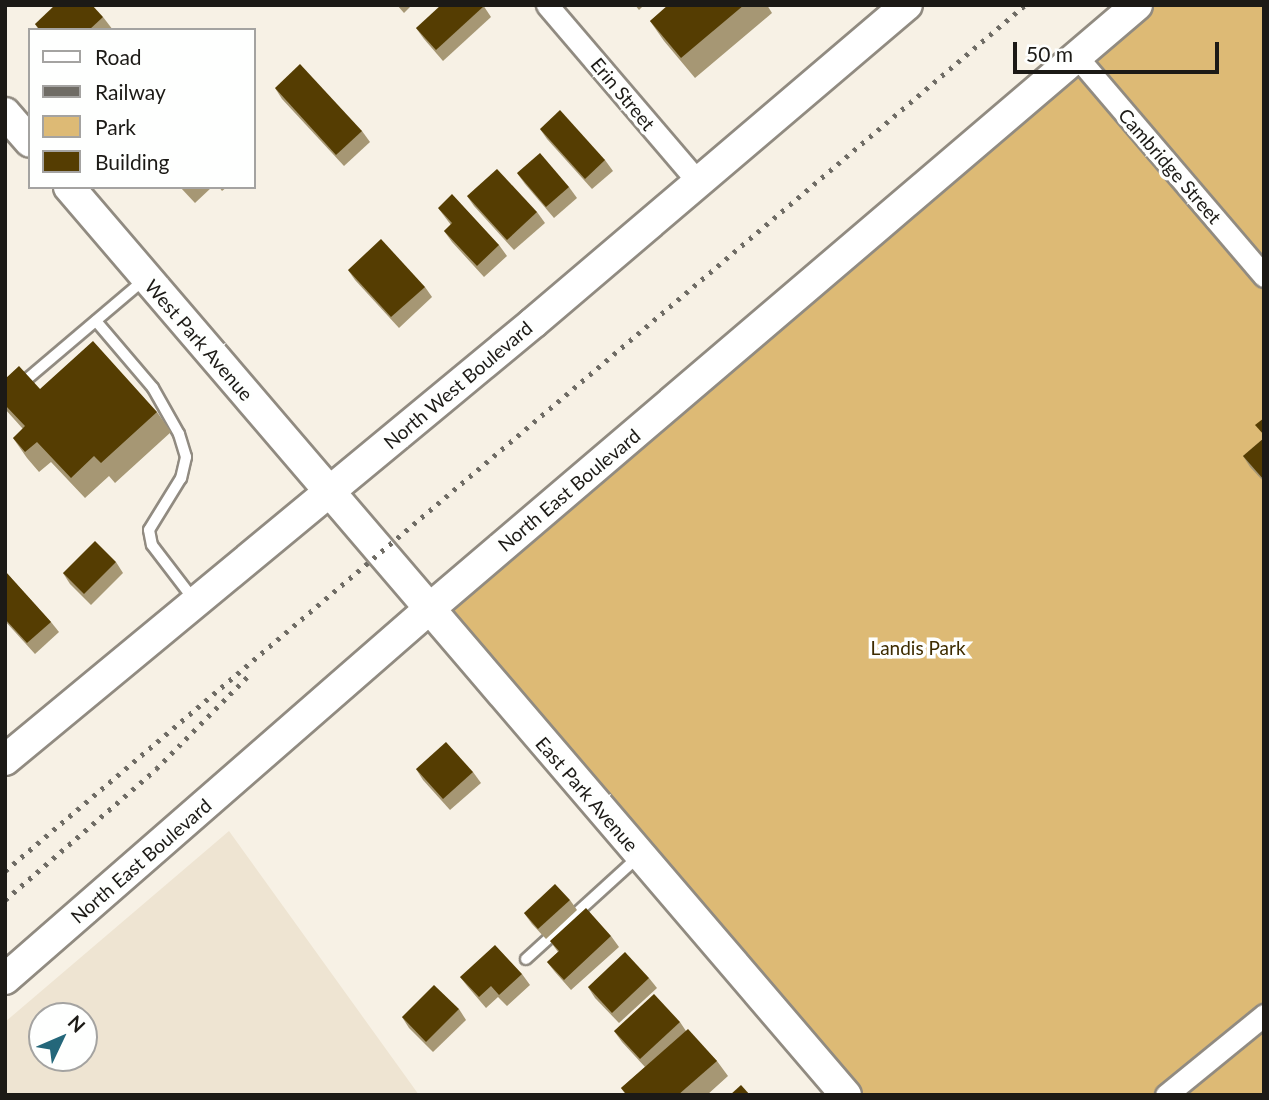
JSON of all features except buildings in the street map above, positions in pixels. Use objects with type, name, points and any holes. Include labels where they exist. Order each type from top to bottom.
[{"type":"main road","name":"North West Boulevard","points":[[5,760],[329,492],[907,5]]},
{"type":"main road","name":"North East Boulevard","points":[[5,979],[428,610],[1138,5]]},
{"type":"main road","points":[[5,113],[28,140]]},
{"type":"main road","name":"West Park Avenue","points":[[71,189],[329,492]]},
{"type":"main road","name":"East Park Avenue","points":[[329,492],[846,1095]]},
{"type":"street","name":"Erin Street","points":[[547,5],[698,182]]},
{"type":"street","name":"Cambridge Street","points":[[1077,57],[1264,276]]},
{"type":"street","points":[[1166,1095],[1264,1016]]},
{"type":"lane","points":[[7,396],[146,278]]},
{"type":"lane","points":[[96,321],[153,388],[179,435],[186,457],[181,478],[149,530],[152,545],[196,602]]},
{"type":"lane","points":[[526,959],[640,855]]},
{"type":"shaded area","points":[[229,831],[419,1095],[5,1095],[5,1022],[28,1002],[28,1072],[98,1072],[98,1002],[28,1002]]},
{"type":"green space","name":"Landis Park","points":[[1137,5],[1264,5],[1264,1095],[845,1095],[428,610]]},
{"type":"railway","points":[[5,871],[1025,5]]},
{"type":"railway","points":[[5,900],[156,769],[249,675]]}]
